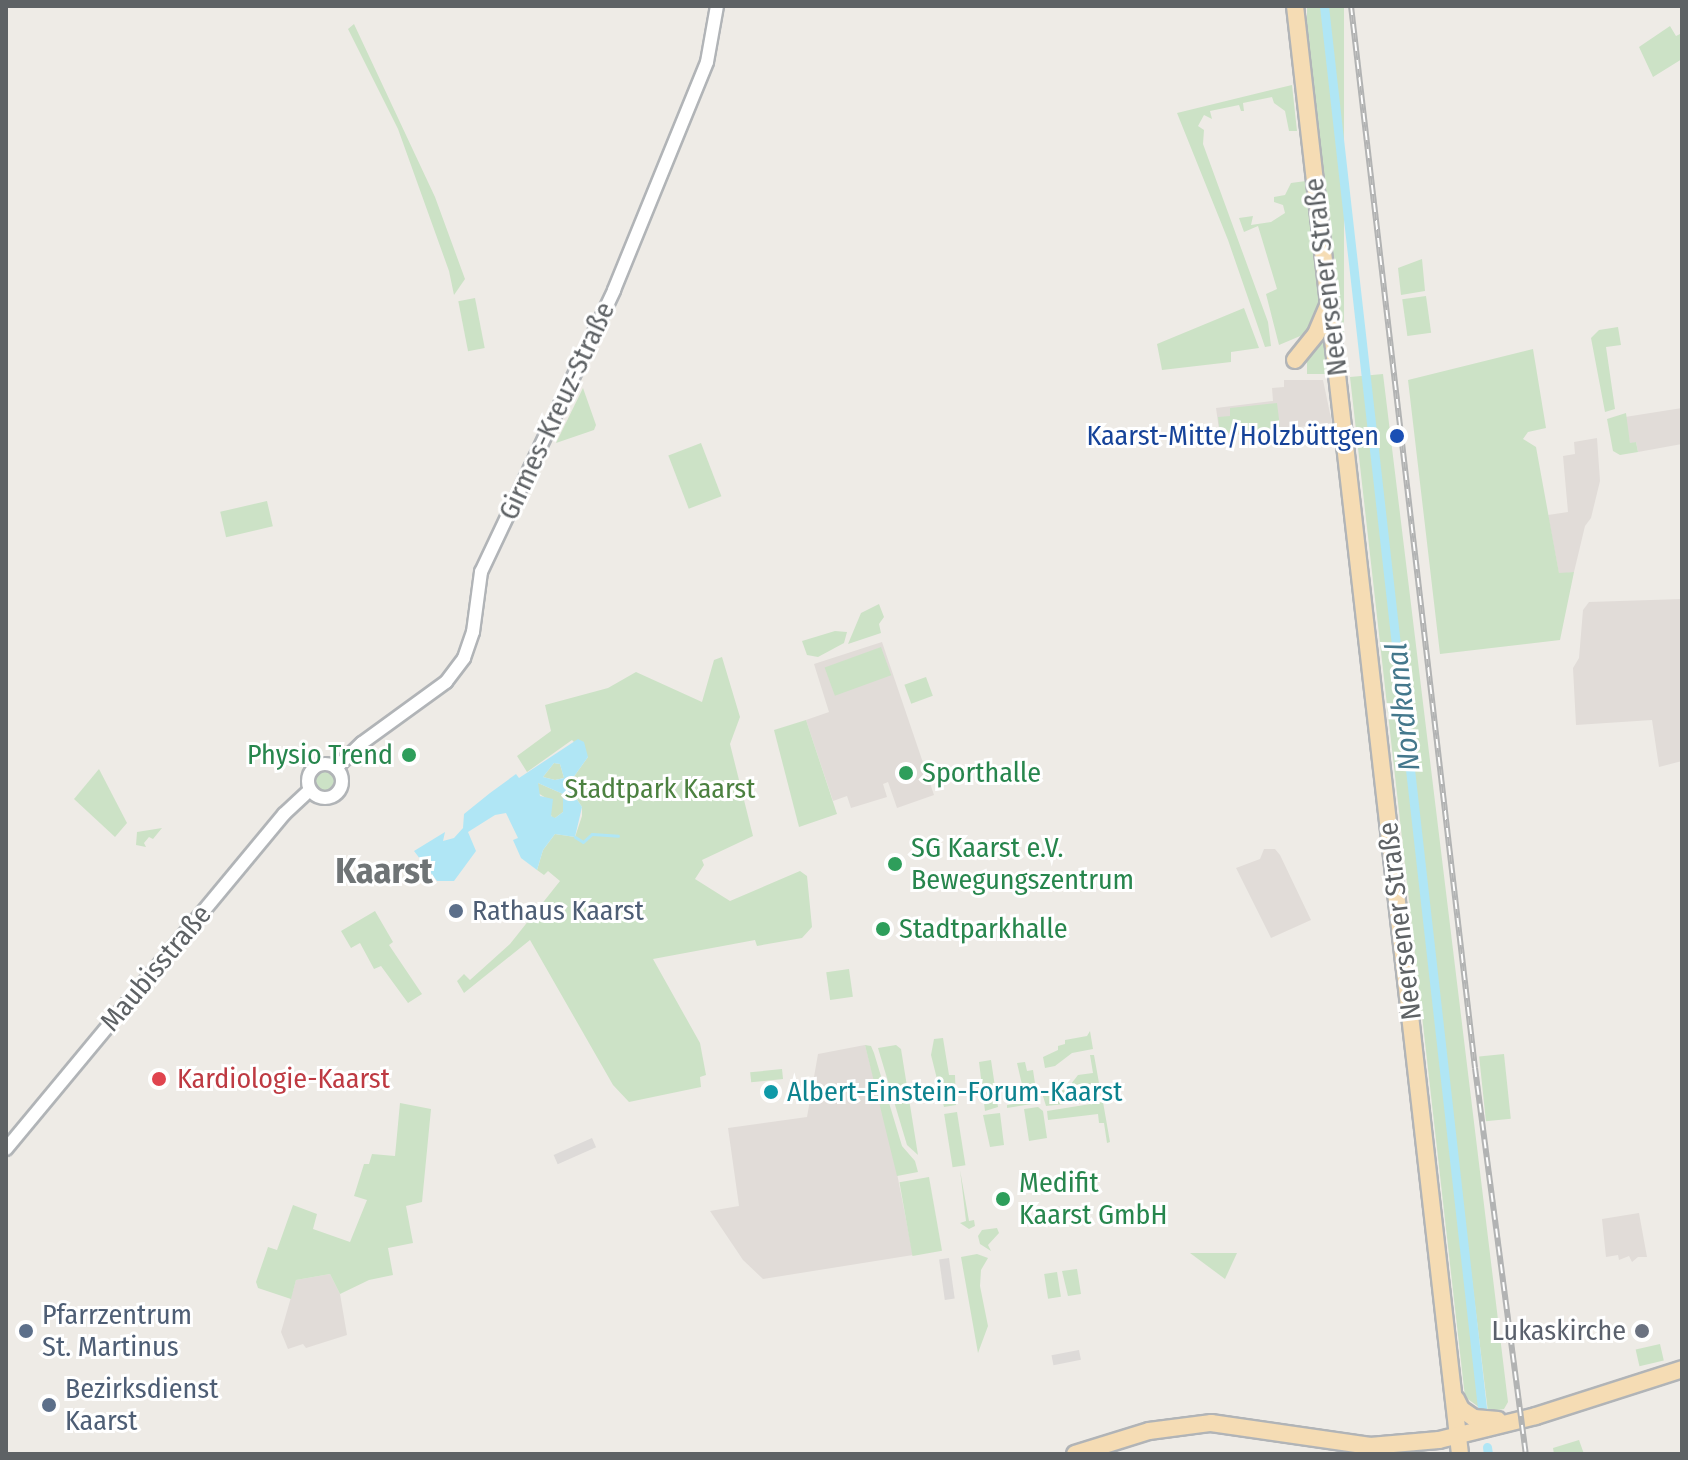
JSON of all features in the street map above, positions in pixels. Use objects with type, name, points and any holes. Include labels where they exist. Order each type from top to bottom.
[{"type":"main road","name":"Neersener Straße","points":[[1295,6],[1453,1394],[1478,1427],[1460,1454]]},
{"type":"main road","points":[[1295,360],[1316,334],[1329,302]]},
{"type":"main road","points":[[1075,1454],[1140,1433],[1211,1423],[1370,1446],[1514,1422],[1682,1369]]},
{"type":"main road","points":[[1453,1394],[1461,1409],[1478,1427]]},
{"type":"street","name":"Girmes-Kreuz-Straße","points":[[336,768],[362,743],[446,682],[464,658],[473,632],[481,572],[614,290],[707,62],[717,6]]},
{"type":"street","points":[[324,764],[336,768],[342,779],[335,795],[318,798],[307,783],[312,770],[324,764]]},
{"type":"street","name":"Maubisstraße","points":[[6,1149],[284,814],[310,790]]},
{"type":"shaded area","points":[[1284,380],[1323,380],[1332,423],[1220,437],[1216,408],[1273,401],[1272,388],[1284,387]]},
{"type":"shaded area","points":[[1682,408],[1682,444],[1638,452],[1636,442],[1630,444],[1625,417]]},
{"type":"shaded area","points":[[1597,438],[1600,481],[1591,518],[1585,526],[1574,572],[1559,574],[1548,515],[1568,512],[1563,456],[1575,454],[1574,442]]},
{"type":"shaded area","points":[[1682,599],[1682,761],[1659,767],[1652,720],[1576,725],[1573,668],[1579,658],[1583,610],[1589,602]]},
{"type":"shaded area","points":[[882,642],[934,795],[897,808],[888,782],[883,784],[887,797],[851,808],[847,796],[833,801],[806,720],[829,712],[814,664]]},
{"type":"shaded area","points":[[1264,849],[1275,849],[1280,855],[1311,920],[1271,938],[1236,868],[1260,859]]},
{"type":"shaded area","points":[[865,1045],[892,1148],[913,1255],[763,1279],[743,1260],[710,1211],[739,1206],[728,1128],[807,1117],[818,1054]]},
{"type":"shaded area","points":[[592,1138],[596,1147],[558,1164],[554,1155]]},
{"type":"shaded area","points":[[1639,1213],[1647,1257],[1638,1257],[1632,1262],[1629,1256],[1619,1260],[1618,1255],[1606,1257],[1602,1219]]},
{"type":"shaded area","points":[[949,1258],[955,1299],[945,1300],[939,1259]]},
{"type":"shaded area","points":[[330,1274],[340,1294],[347,1335],[306,1348],[303,1344],[288,1349],[281,1332],[296,1280]]},
{"type":"shaded area","points":[[1079,1350],[1081,1360],[1053,1365],[1052,1355]]},
{"type":"green space","points":[[1301,6],[1305,11],[1343,372]]},
{"type":"green space","points":[[1307,6],[1344,6],[1344,374],[1307,374]]},
{"type":"green space","points":[[354,24],[435,197],[465,279],[454,295],[449,271],[398,129],[348,29]]},
{"type":"green space","points":[[1670,26],[1676,36],[1682,33],[1682,59],[1653,77],[1639,47]]},
{"type":"green space","points":[[1292,85],[1297,131],[1289,131],[1285,111],[1274,103],[1272,97],[1243,103],[1244,111],[1239,105],[1210,111],[1212,119],[1204,115],[1198,126],[1204,130],[1203,144],[1268,322],[1271,346],[1265,347],[1228,240],[1177,113]]},
{"type":"green space","points":[[1306,181],[1316,321],[1305,334],[1279,345],[1266,294],[1277,289],[1258,226],[1244,232],[1239,218],[1253,216],[1251,225],[1271,222],[1285,213],[1283,205],[1274,202],[1274,197],[1285,195],[1291,183]]},
{"type":"green space","points":[[1422,259],[1425,291],[1401,295],[1398,268]]},
{"type":"green space","points":[[1426,296],[1431,333],[1407,336],[1402,299]]},
{"type":"green space","points":[[475,298],[485,348],[468,351],[458,301]]},
{"type":"green space","points":[[1244,308],[1259,348],[1231,352],[1231,362],[1162,370],[1157,344]]},
{"type":"green space","points":[[1618,327],[1621,345],[1606,347],[1615,409],[1605,412],[1591,338],[1599,330]]},
{"type":"green space","points":[[1533,349],[1546,428],[1528,432],[1523,439],[1536,447],[1559,573],[1574,572],[1560,640],[1440,654],[1408,380]]},
{"type":"green space","points":[[1383,374],[1508,1402],[1504,1409],[1488,1412],[1444,1049],[1439,1050],[1480,1408],[1465,1397],[1350,377]]},
{"type":"green space","points":[[1346,379],[1464,1402],[1458,1392]]},
{"type":"green space","points":[[583,388],[596,425],[594,430],[556,443]]},
{"type":"green space","points":[[1277,403],[1280,427],[1220,434],[1218,417],[1230,416],[1230,408]]},
{"type":"green space","points":[[1626,413],[1630,443],[1636,442],[1638,452],[1620,455],[1613,451],[1607,419]]},
{"type":"green space","points":[[701,443],[721,496],[689,509],[668,456]]},
{"type":"green space","points":[[267,501],[273,526],[226,537],[220,512]]},
{"type":"green space","points":[[879,604],[884,617],[879,624],[881,633],[848,644],[861,613]]},
{"type":"green space","points":[[835,631],[847,632],[844,643],[818,657],[807,655],[802,641]]},
{"type":"green space","points":[[881,647],[891,675],[835,696],[825,668]]},
{"type":"green space","name":"Stadtpark Kaarst","points":[[722,657],[740,717],[730,744],[753,836],[702,860],[704,865],[695,879],[730,901],[800,871],[807,876],[812,927],[802,938],[757,946],[755,940],[653,959],[700,1043],[706,1075],[700,1077],[701,1087],[629,1102],[613,1085],[530,940],[464,993],[457,981],[464,974],[470,980],[510,944],[560,881],[548,871],[544,875],[537,870],[543,850],[555,834],[575,837],[582,816],[582,807],[570,789],[570,782],[588,757],[572,740],[527,772],[517,756],[551,731],[545,705],[608,688],[636,672],[702,702],[714,660]]},
{"type":"green space","points":[[926,677],[933,696],[911,704],[904,685]]},
{"type":"green space","points":[[806,720],[837,814],[799,827],[774,730]]},
{"type":"green space","points":[[554,763],[560,764],[564,778],[555,780],[543,777]]},
{"type":"green space","points":[[99,769],[127,823],[115,837],[74,799]]},
{"type":"green space","points":[[325,771],[332,774],[335,781],[332,788],[325,791],[318,788],[315,781],[318,774]]},
{"type":"green space","points":[[538,783],[563,794],[563,812],[555,818],[552,818],[546,798],[538,793]]},
{"type":"green space","points":[[162,828],[153,839],[149,837],[144,843],[146,847],[136,845],[137,832]]},
{"type":"green space","points":[[375,911],[393,942],[389,945],[422,994],[408,1003],[381,966],[374,969],[360,943],[351,948],[341,931]]},
{"type":"green space","points":[[849,969],[853,997],[830,1000],[826,972]]},
{"type":"green space","points":[[1090,1031],[1093,1049],[1072,1053],[1055,1066],[1045,1068],[1043,1057],[1058,1050],[1065,1040],[1087,1036]]},
{"type":"green space","points":[[943,1038],[949,1075],[955,1075],[956,1105],[944,1107],[931,1055],[934,1039]]},
{"type":"green space","points":[[865,1045],[871,1046],[874,1053],[902,1146],[915,1161],[918,1172],[897,1176]]},
{"type":"green space","points":[[896,1045],[901,1049],[918,1155],[907,1145],[878,1048]]},
{"type":"green space","points":[[1504,1054],[1511,1119],[1486,1121],[1479,1057]]},
{"type":"green space","points":[[1090,1055],[1094,1055],[1099,1083],[1080,1085],[1081,1094],[1073,1095],[1074,1103],[1046,1106],[1042,1093],[1064,1090],[1064,1085],[1071,1084],[1078,1075],[1093,1073]]},
{"type":"green space","points":[[991,1060],[998,1107],[985,1111],[979,1062]]},
{"type":"green space","points":[[1025,1062],[1027,1071],[1033,1070],[1038,1103],[1007,1108],[1007,1105],[1026,1102],[1017,1063]]},
{"type":"green space","points":[[782,1069],[783,1079],[751,1082],[750,1072]]},
{"type":"green space","points":[[1103,1102],[1110,1142],[1107,1143],[1104,1123],[1099,1123],[1098,1114],[1048,1120],[1047,1111]]},
{"type":"green space","points":[[400,1103],[431,1109],[422,1202],[406,1206],[413,1243],[388,1248],[393,1275],[369,1280],[340,1294],[330,1274],[296,1280],[291,1299],[258,1288],[256,1282],[268,1247],[277,1250],[293,1205],[317,1214],[313,1229],[350,1242],[367,1200],[354,1196],[364,1164],[369,1164],[372,1154],[395,1156]]},
{"type":"green space","points":[[1038,1107],[1043,1111],[1047,1138],[1029,1141],[1024,1109]]},
{"type":"green space","points":[[957,1112],[965,1165],[953,1167],[944,1114]]},
{"type":"green space","points":[[1000,1113],[1004,1145],[990,1147],[983,1115]]},
{"type":"green space","points":[[960,1170],[969,1221],[974,1220],[975,1226],[969,1229],[960,1223],[966,1221]]},
{"type":"green space","points":[[929,1177],[942,1251],[912,1256],[899,1182]]},
{"type":"green space","points":[[997,1228],[999,1233],[988,1245],[991,1251],[980,1244],[978,1236],[982,1230]]},
{"type":"green space","points":[[1190,1253],[1237,1253],[1225,1279]]},
{"type":"green space","points":[[977,1254],[988,1258],[981,1270],[980,1286],[988,1326],[978,1353],[961,1257]]},
{"type":"green space","points":[[1077,1269],[1081,1294],[1068,1296],[1062,1271]]},
{"type":"green space","points":[[1057,1272],[1061,1297],[1048,1299],[1044,1274]]},
{"type":"green space","points":[[1660,1344],[1664,1361],[1639,1366],[1636,1350]]},
{"type":"green space","points":[[1579,1440],[1584,1454],[1554,1454],[1553,1448]]},
{"type":"water","points":[[578,739],[584,742],[588,757],[570,782],[570,789],[582,807],[575,837],[555,834],[543,850],[537,870],[521,858],[513,840],[518,838],[506,813],[495,815],[468,832],[476,851],[454,881],[437,881],[414,851],[445,832],[443,841],[454,838],[463,828],[464,814],[516,774],[519,778]],"holes":[[[554,763],[560,764],[564,778],[555,780],[543,777]],[[538,783],[563,794],[563,812],[555,818],[551,816],[553,799],[540,796]]]},
{"type":"waterway","name":"Nordkanal","points":[[1324,6],[1482,1408]]},
{"type":"waterway","points":[[575,837],[583,842],[592,834],[618,836]]},
{"type":"waterway","name":"Nordkanal","points":[[1487,1447],[1488,1454]]},
{"type":"railway","points":[[1351,6],[1475,1068],[1526,1454]]},
{"type":"place","name":"Kaarst-Mitte/Holzbüttgen","points":[[1397,436]]},
{"type":"place","name":"Physio Trend","points":[[409,755]]},
{"type":"place","name":"Sporthalle","points":[[906,773]]},
{"type":"place","name":"SG Kaarst e.V. Bewegungszentrum","points":[[895,864]]},
{"type":"place","name":"Rathaus Kaarst","points":[[456,911]]},
{"type":"place","name":"Stadtparkhalle","points":[[883,929]]},
{"type":"place","name":"Kardiologie-Kaarst","points":[[159,1079]]},
{"type":"place","name":"Albert-Einstein-Forum-Kaarst","points":[[771,1092]]},
{"type":"place","name":"Medifit Kaarst GmbH","points":[[1003,1199]]},
{"type":"place","name":"Pfarrzentrum St. Martinus","points":[[26,1331]]},
{"type":"place","name":"Lukaskirche","points":[[1642,1331]]},
{"type":"place","name":"Bezirksdienst Kaarst","points":[[49,1405]]},
{"type":"district","name":"Kaarst","points":[[384,872]]}]
